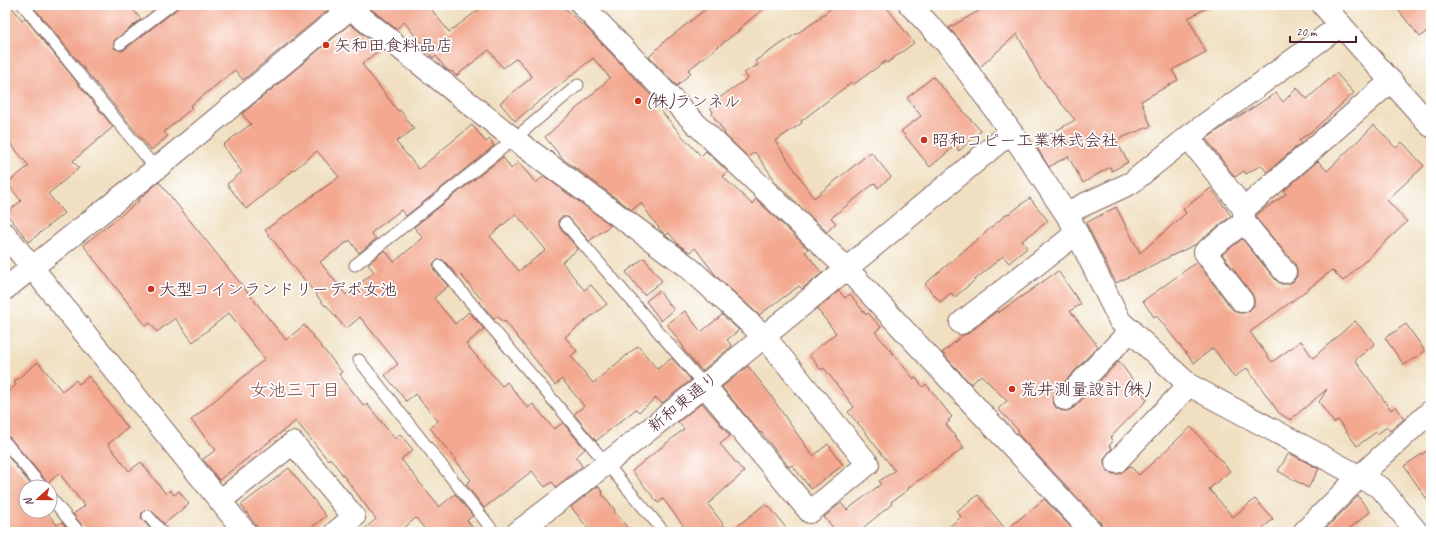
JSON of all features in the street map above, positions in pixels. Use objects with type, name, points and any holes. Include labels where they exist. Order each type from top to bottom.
[{"type":"street","points":[[582,5],[694,122],[847,269],[1092,532]]},
{"type":"street","points":[[910,5],[950,47],[1011,132],[1066,214],[1077,233],[1120,321],[1189,385],[1381,488],[1417,532]]},
{"type":"street","points":[[1323,5],[1431,126]]},
{"type":"street","points":[[5,289],[156,169],[349,6],[514,139],[687,266],[764,336],[868,464],[810,512],[704,385]]},
{"type":"street","points":[[1066,214],[1131,183],[1188,137],[1341,25]]},
{"type":"street","points":[[1242,302],[1205,252],[1391,81]]},
{"type":"street","name":"新和東通り","points":[[518,532],[607,464],[847,269],[1011,132]]},
{"type":"street","points":[[1188,137],[1285,272]]},
{"type":"street","points":[[961,323],[1077,233]]},
{"type":"street","points":[[5,234],[245,532]]},
{"type":"street","points":[[1065,399],[1130,330]]},
{"type":"street","points":[[1116,462],[1189,385]]},
{"type":"street","points":[[1304,532],[1360,476],[1431,411]]},
{"type":"street","points":[[220,500],[293,443],[354,517],[336,532]]},
{"type":"lane","points":[[23,5],[156,169]]},
{"type":"lane","points":[[120,44],[171,5]]},
{"type":"lane","points":[[355,265],[514,139],[578,85]]},
{"type":"lane","points":[[565,223],[704,385]]},
{"type":"lane","points":[[440,266],[664,532]]},
{"type":"lane","points":[[359,360],[494,532]]},
{"type":"lane","points":[[5,442],[35,479]]},
{"type":"lane","points":[[58,507],[78,532]]},
{"type":"lane","points":[[148,516],[162,532]]},
{"type":"building","points":[[5,5],[10,5],[22,20],[25,18],[113,127],[73,161],[79,168],[48,194],[64,213],[29,242],[6,213],[21,201],[7,183],[29,166],[5,137]]},
{"type":"building","points":[[41,5],[129,5],[141,19],[114,41],[114,48],[121,51],[182,5],[334,5],[243,80],[235,70],[190,106],[192,108],[164,132],[168,136],[151,150],[35,9]]},
{"type":"building","points":[[366,5],[428,5],[449,32],[485,5],[562,5],[582,25],[583,24],[659,104],[657,106],[701,156],[706,151],[728,172],[722,176],[752,204],[756,199],[808,249],[805,252],[822,273],[802,289],[799,286],[759,315],[717,277],[695,248],[690,252],[679,245],[669,233],[666,235],[661,231],[641,203],[632,210],[562,158],[545,137],[610,78],[593,58],[515,121],[500,103],[532,77],[517,58],[503,68],[489,50],[456,76],[452,71],[451,72],[446,69],[436,56],[433,58],[404,22],[396,29]]},
{"type":"building","points":[[711,5],[768,5],[740,28],[741,29],[688,70],[691,73],[677,86],[649,57],[668,38]]},
{"type":"building","points":[[836,5],[885,5],[914,43],[887,63],[886,61],[854,84],[852,82],[801,121],[802,123],[775,141],[814,198],[871,152],[891,177],[878,188],[875,183],[831,218],[836,223],[827,232],[773,180],[774,179],[755,152],[748,157],[724,134],[725,133],[712,114],[713,112],[709,105],[748,78],[744,73],[758,65],[755,61],[822,17],[821,16]]},
{"type":"building","points":[[989,5],[1212,5],[1188,18],[1206,52],[1172,70],[1178,80],[1141,101],[1151,126],[1116,140],[1128,162],[1112,171],[1110,167],[1083,183],[1068,156],[1049,167],[1034,143],[1075,120],[1040,77],[1017,34],[980,67],[949,28]]},
{"type":"building","points":[[1394,5],[1431,5],[1431,28],[1420,37]]},
{"type":"building","points":[[350,24],[376,45],[374,47],[378,51],[362,64],[398,111],[400,110],[414,129],[396,142],[419,169],[472,125],[486,142],[490,139],[494,146],[406,216],[401,210],[371,233],[376,239],[359,253],[350,240],[320,262],[346,295],[374,272],[368,264],[385,250],[394,262],[423,238],[414,227],[503,157],[511,169],[518,162],[536,183],[544,176],[611,225],[589,241],[568,217],[561,217],[558,221],[560,228],[578,249],[562,262],[584,290],[591,285],[607,304],[565,337],[577,351],[571,356],[593,383],[638,346],[657,369],[672,358],[691,380],[662,403],[656,398],[639,412],[636,409],[596,441],[574,414],[584,406],[562,379],[555,385],[505,321],[503,322],[498,316],[494,319],[480,302],[482,300],[461,275],[459,277],[443,260],[436,260],[433,264],[434,270],[448,286],[434,298],[455,324],[469,312],[484,329],[466,344],[502,386],[507,382],[528,408],[533,404],[554,429],[563,423],[585,449],[576,457],[582,466],[556,487],[552,482],[545,487],[532,471],[484,508],[466,484],[471,480],[430,428],[438,421],[415,394],[406,401],[385,375],[398,364],[360,317],[346,329],[326,305],[325,306],[265,230],[339,177],[317,151],[246,209],[227,184],[242,172],[223,145],[251,124],[242,114]],"holes":[[[516,214],[546,250],[519,271],[490,236]]]},
{"type":"building","points":[[1336,73],[1354,93],[1313,130],[1299,140],[1301,143],[1267,172],[1261,165],[1246,174],[1244,171],[1235,177],[1206,139],[1276,93],[1283,102],[1297,88],[1307,99]]},
{"type":"building","points":[[933,77],[981,131],[959,151],[955,146],[930,167],[901,131],[921,116],[907,98]]},
{"type":"building","points":[[1374,125],[1396,148],[1402,142],[1424,166],[1387,200],[1407,222],[1343,281],[1332,270],[1250,332],[1272,362],[1301,341],[1313,358],[1355,321],[1375,344],[1355,360],[1391,410],[1396,406],[1404,419],[1390,431],[1387,427],[1377,434],[1376,432],[1357,446],[1338,420],[1334,423],[1319,402],[1327,389],[1290,420],[1279,413],[1247,368],[1234,377],[1213,348],[1194,363],[1156,315],[1154,317],[1143,301],[1197,262],[1232,309],[1238,313],[1249,311],[1254,306],[1252,294],[1222,254],[1242,239],[1276,280],[1281,284],[1293,282],[1297,276],[1295,264],[1256,218],[1256,215],[1286,194],[1284,191],[1318,161],[1327,171]]},
{"type":"building","points":[[159,182],[286,340],[304,325],[342,372],[339,374],[364,406],[367,404],[395,439],[400,434],[413,450],[401,459],[439,507],[455,494],[473,516],[467,520],[476,532],[427,532],[416,518],[399,532],[361,532],[376,519],[330,458],[328,460],[296,421],[219,480],[203,459],[216,450],[191,420],[265,359],[229,313],[193,342],[175,318],[157,332],[150,323],[146,326],[83,245],[139,201],[138,200]]},
{"type":"building","points":[[1211,188],[1231,216],[1196,244],[1116,283],[1086,223],[1116,207],[1140,253],[1186,213],[1183,209]]},
{"type":"building","points":[[1030,198],[1048,221],[1022,241],[1027,248],[1009,263],[1003,256],[955,297],[951,293],[940,302],[925,284],[1008,213],[1009,214]]},
{"type":"building","points":[[644,258],[662,281],[644,295],[626,272]]},
{"type":"building","points":[[1058,271],[1081,304],[1070,311],[1098,346],[1056,391],[1053,396],[1053,402],[1056,408],[1062,411],[1068,411],[1074,408],[1119,361],[1147,400],[1110,438],[1113,441],[1109,446],[1112,448],[1104,459],[1104,465],[1107,471],[1113,474],[1119,474],[1130,466],[1139,475],[1191,427],[1230,471],[1209,489],[1233,517],[1255,499],[1273,519],[1258,532],[1104,532],[1101,523],[1017,433],[1019,431],[998,409],[1007,401],[981,375],[971,384],[942,353],[963,335],[969,333],[997,311],[998,313]]},
{"type":"building","points":[[659,291],[674,310],[661,321],[646,301]]},
{"type":"building","points":[[839,291],[845,298],[850,294],[866,315],[868,313],[881,327],[875,332],[914,379],[915,377],[923,387],[926,384],[952,417],[946,424],[964,448],[908,488],[909,489],[891,502],[892,504],[858,532],[837,532],[824,517],[841,503],[847,510],[881,484],[879,481],[895,471],[848,412],[854,407],[824,368],[821,370],[809,355],[836,333],[817,309]]},
{"type":"building","points":[[685,311],[701,332],[722,315],[739,330],[727,340],[732,346],[702,371],[683,349],[684,348],[667,324]]},
{"type":"building","points":[[1406,324],[1425,351],[1404,365],[1385,338]]},
{"type":"building","points":[[38,362],[62,391],[76,380],[79,384],[89,376],[128,428],[108,444],[129,471],[141,462],[166,494],[170,490],[174,495],[179,491],[189,504],[164,524],[151,510],[144,511],[141,518],[153,532],[86,532],[73,514],[85,506],[59,473],[52,479],[45,479],[10,438],[5,435],[5,394],[16,385],[14,382]]},
{"type":"building","points":[[748,366],[769,393],[813,456],[828,444],[843,465],[811,489],[792,465],[789,467],[722,387]]},
{"type":"building","points":[[702,403],[730,436],[720,444],[744,472],[708,504],[729,532],[688,532],[663,499],[658,503],[632,471],[684,429],[678,422]]},
{"type":"building","points":[[1431,448],[1431,505],[1404,466]]},
{"type":"building","points":[[5,453],[26,479],[18,479],[18,519],[52,519],[57,525],[62,522],[70,532],[5,532]]},
{"type":"building","points":[[1289,453],[1319,469],[1308,488],[1278,471]]},
{"type":"building","points":[[289,468],[326,516],[306,532],[261,532],[241,505]]},
{"type":"building","points":[[598,486],[603,493],[602,494],[615,510],[614,511],[631,532],[591,532],[571,507]]},
{"type":"building","points":[[978,495],[1006,530],[1044,499],[1075,532],[943,532],[961,517],[957,511]]},
{"type":"building","points":[[1358,496],[1370,512],[1345,532],[1322,532]]},
{"type":"building","points":[[765,504],[767,507],[769,506],[789,532],[730,532]]},
{"type":"place","name":"矢和田食料品店","points":[[326,45]]},
{"type":"place","name":"(株)ランネル","points":[[638,101]]},
{"type":"place","name":"昭和コピー工業株式会社","points":[[924,140]]},
{"type":"place","name":"大型コインランドリーデポ女池","points":[[151,289]]},
{"type":"place","name":"荒井測量設計(株)","points":[[1012,389]]},
{"type":"district","name":"女池三丁目","points":[[295,390]]}]
